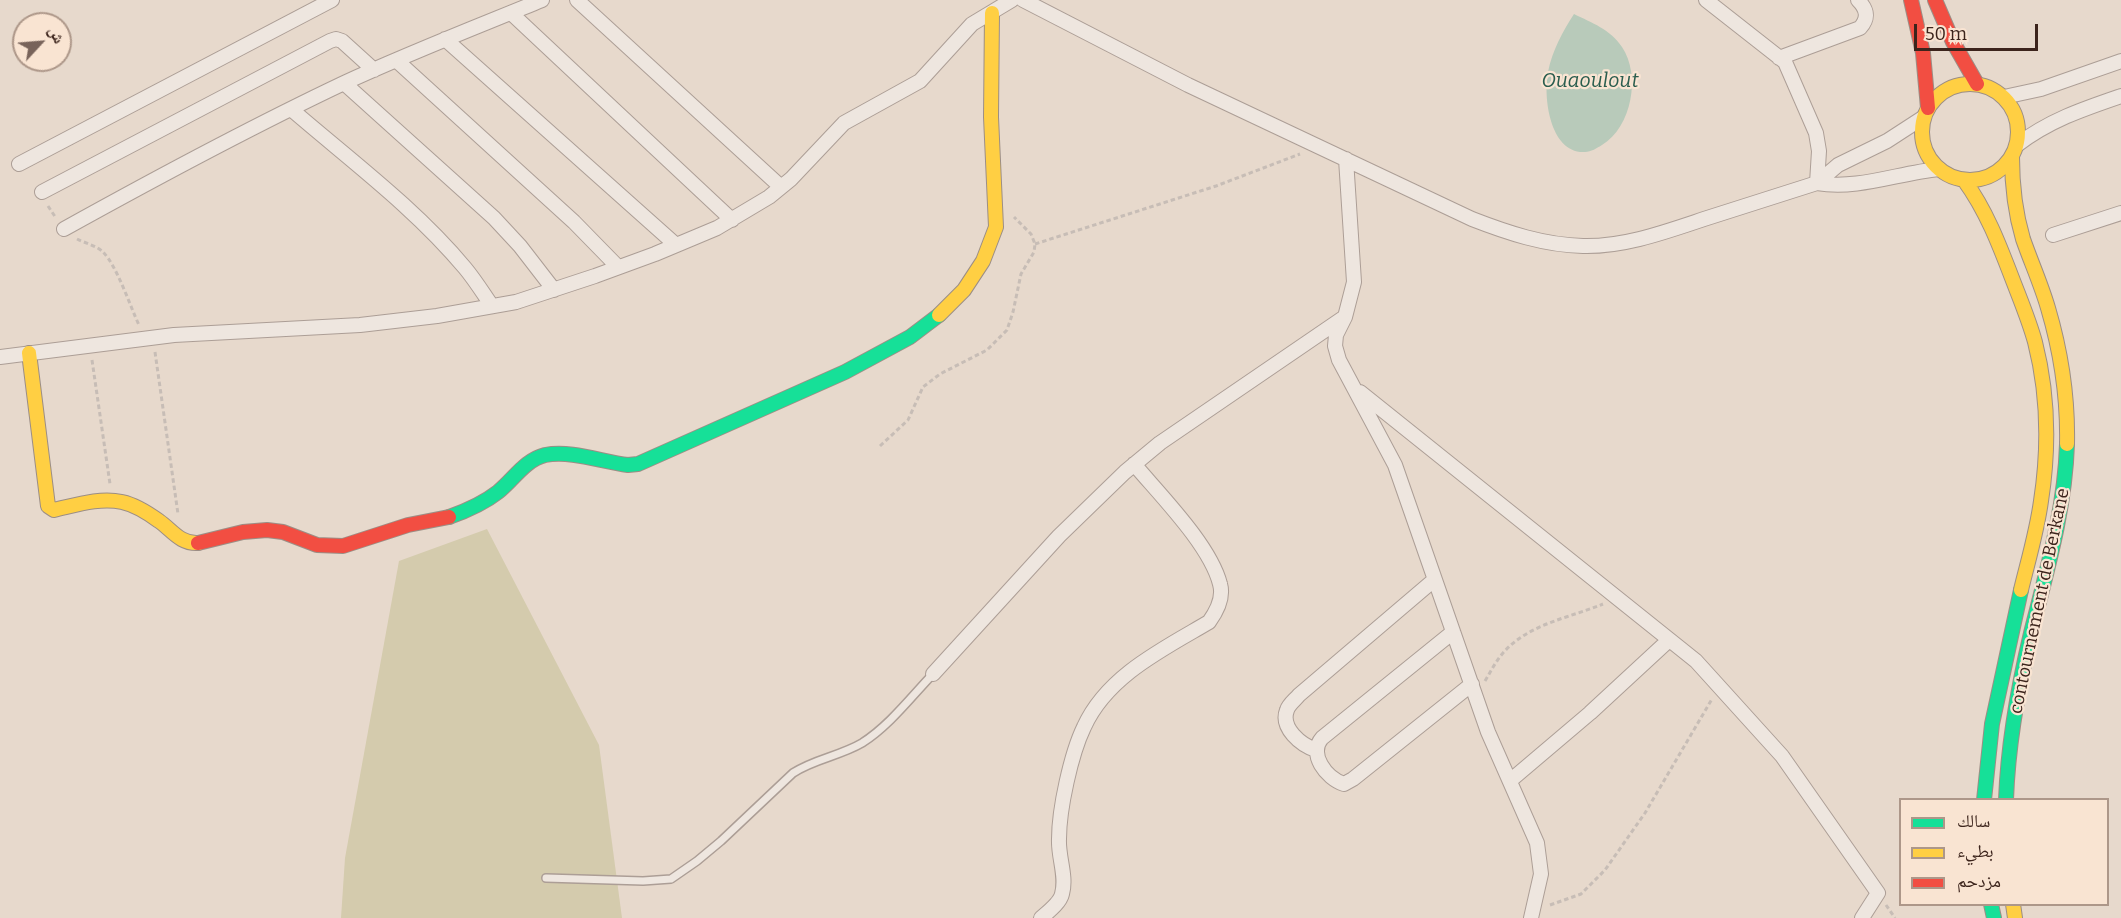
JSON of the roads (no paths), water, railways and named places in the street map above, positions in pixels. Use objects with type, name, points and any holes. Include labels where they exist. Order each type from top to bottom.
[{"type":"main road","points":[[1911,0],[1923,53],[1926,113],[1922,140],[1931,161],[1950,177],[1964,180],[1986,178],[1996,173],[2014,151],[2018,124],[2015,114],[2004,97],[1991,88],[1977,84],[1954,86],[1934,99],[1926,113]]},
{"type":"main road","points":[[1935,0],[1953,42],[1977,84]]},
{"type":"main road","points":[[29,353],[48,506],[54,510],[91,500],[129,503],[142,509],[163,523],[181,540],[189,543],[276,530],[319,546],[352,545],[397,528],[465,511],[503,488],[528,463],[546,455],[564,455],[628,465],[638,464],[867,362],[928,323],[950,306],[970,284],[986,258],[996,227],[991,117],[992,13]]},
{"type":"main road","name":"contournement de Berkane","points":[[2006,798],[2012,736],[2023,669],[2062,507],[2067,441],[2066,408],[2056,342],[2018,216],[2014,193],[2014,151]]},
{"type":"main road","points":[[1964,180],[1983,209],[2023,310],[2037,350],[2045,407],[2045,471],[2041,502],[2000,685],[1986,768],[1984,798]]},
{"type":"street","points":[[19,164],[332,0]]},
{"type":"street","points":[[64,229],[171,170],[344,83],[542,0]]},
{"type":"street","points":[[577,0],[781,187]]},
{"type":"street","points":[[0,357],[149,338],[360,325],[437,316],[516,302],[554,290],[676,245],[732,220],[769,197],[844,123],[920,81],[972,24],[1012,0]]},
{"type":"street","points":[[1023,0],[1188,85],[1320,147],[1495,228],[1543,242],[1584,246],[1607,245],[1655,235],[1817,183],[1844,186],[1939,169]]},
{"type":"street","points":[[1706,0],[1785,62],[1816,133],[1819,151],[1817,183]]},
{"type":"street","points":[[1779,58],[1860,28],[1866,18],[1866,12],[1864,6],[1857,0]]},
{"type":"street","points":[[511,13],[732,220]]},
{"type":"street","points":[[42,192],[330,41],[336,39],[342,41],[374,70]]},
{"type":"street","points":[[445,39],[676,245]]},
{"type":"street","points":[[396,60],[574,222],[618,267]]},
{"type":"street","points":[[2004,97],[2042,89],[2121,61]]},
{"type":"street","points":[[344,83],[494,218],[520,246],[554,290]]},
{"type":"street","points":[[2014,151],[2034,132],[2056,119],[2121,96]]},
{"type":"street","points":[[291,109],[410,211],[466,269],[492,306]]},
{"type":"street","points":[[1817,183],[1827,172],[1887,141],[1926,113]]},
{"type":"street","points":[[1346,159],[1354,282],[1345,317],[1336,334],[1335,346],[1339,360],[1395,465],[1488,732],[1537,843],[1541,874],[1532,914]]},
{"type":"street","points":[[2053,235],[2121,213]]},
{"type":"street","points":[[933,674],[1059,536],[1134,465],[1160,443],[1345,317]]},
{"type":"street","points":[[1356,389],[1696,662],[1782,756],[1878,893],[1862,918]]},
{"type":"street","points":[[1041,918],[1062,896],[1064,880],[1059,821],[1068,777],[1084,726],[1104,696],[1128,672],[1209,622],[1217,611],[1220,601],[1221,585],[1208,558],[1189,531],[1134,465]]},
{"type":"street","points":[[1316,750],[1302,744],[1291,732],[1287,720],[1288,708],[1299,695],[1434,580]]},
{"type":"street","points":[[1453,633],[1322,738],[1316,750],[1332,779],[1344,784],[1474,690]]},
{"type":"street","points":[[1511,780],[1590,713],[1669,640]]},
{"type":"lane","points":[[546,878],[659,881],[671,879],[698,861],[793,773],[805,765],[829,758],[862,743],[891,718],[933,674]]},
{"type":"water","name":"Ouaoulout","points":[[1574,14],[1600,27],[1617,41],[1628,59],[1631,72],[1630,100],[1627,113],[1620,126],[1602,145],[1587,152],[1573,150],[1564,144],[1557,134],[1548,109],[1547,83],[1552,56]]}]
